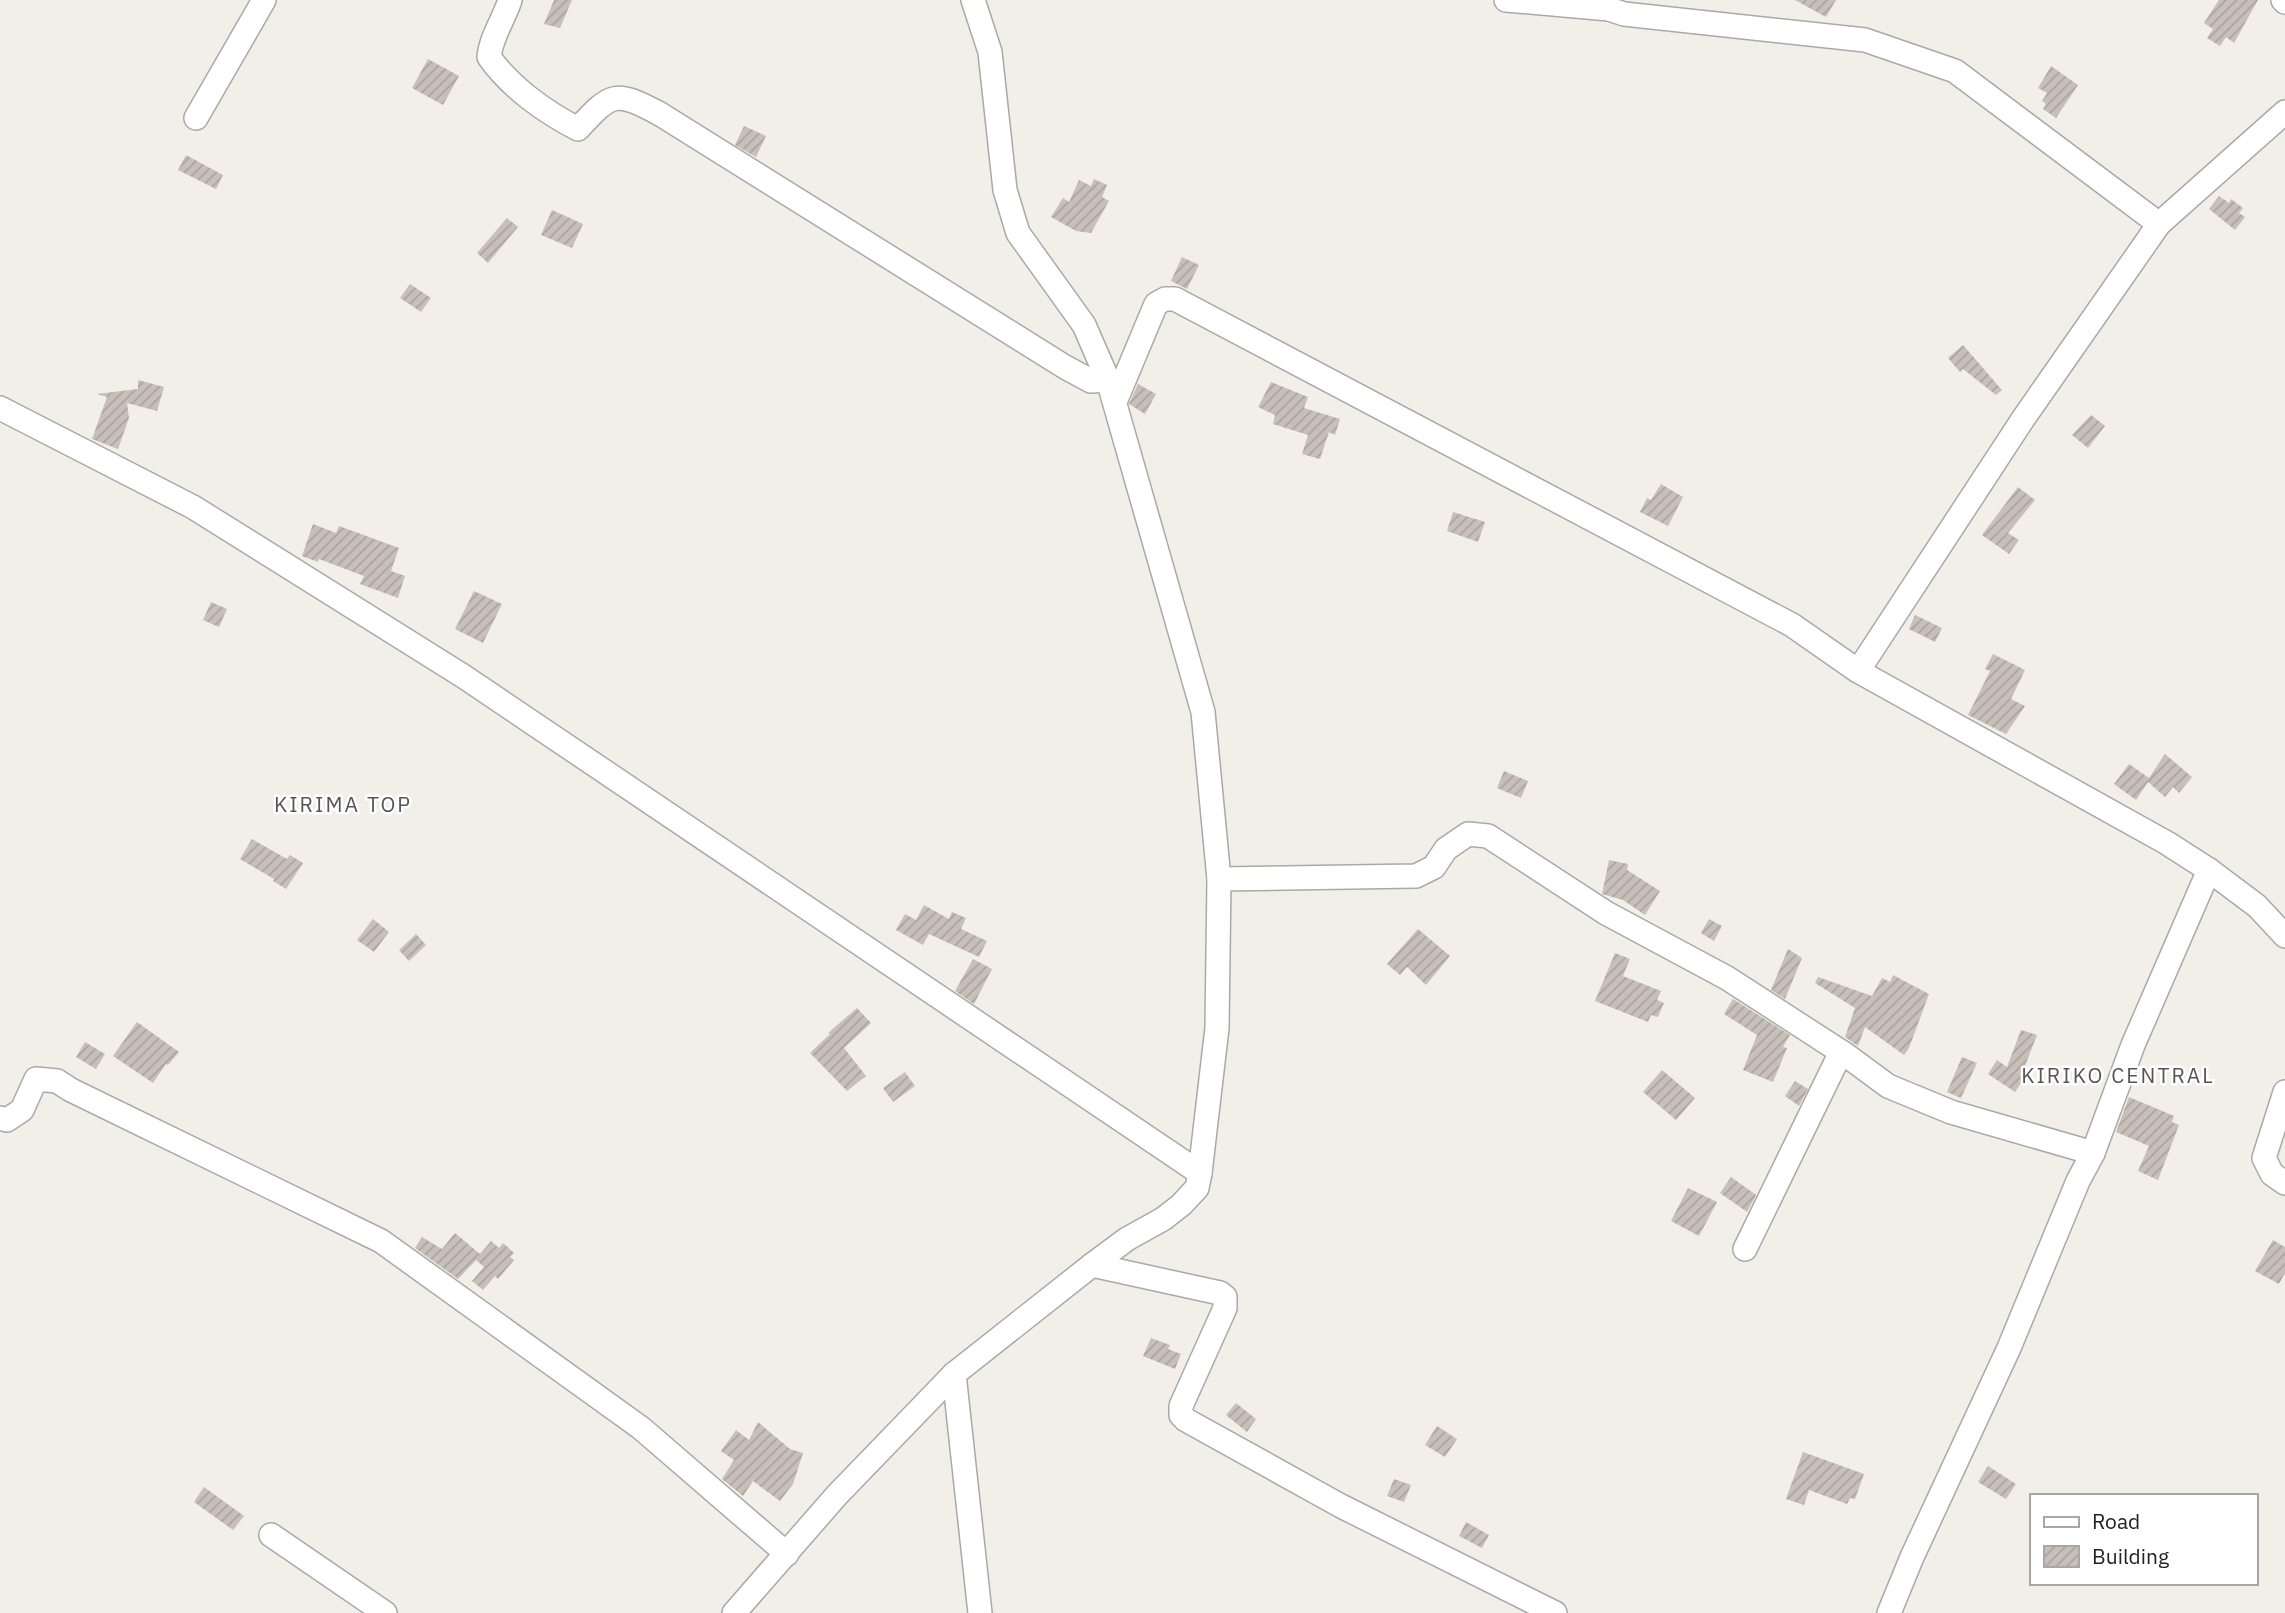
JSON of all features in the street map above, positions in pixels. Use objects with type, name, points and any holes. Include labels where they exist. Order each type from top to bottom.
[{"type":"street","points":[[196,118],[264,0]]},
{"type":"street","points":[[510,0],[490,44],[489,57],[501,74],[558,118],[578,128],[602,103],[619,98],[634,100],[1065,367],[1112,391]]},
{"type":"street","points":[[734,1613],[837,1495],[954,1374],[1092,1265],[1181,1205],[1196,1188],[1200,1173],[1217,1028],[1219,879],[1203,712],[1112,391],[1084,325],[1018,233],[1005,190],[990,52],[973,0]]},
{"type":"street","points":[[1520,1],[1606,4],[1624,14],[1865,40],[1955,71],[2159,224]]},
{"type":"street","points":[[1858,671],[2024,419],[2159,224],[2285,112]]},
{"type":"street","points":[[1112,391],[1156,304],[1165,299],[1175,299],[1792,625],[1858,671],[2167,843],[2257,906],[2285,936]]},
{"type":"street","points":[[0,408],[193,507],[463,676],[1200,1173]]},
{"type":"street","points":[[1219,879],[1416,876],[1434,867],[1446,849],[1468,834],[1488,836],[1606,912],[1727,978],[1888,1086],[1951,1112],[2093,1153]]},
{"type":"street","points":[[1889,1613],[1912,1557],[2009,1348],[2078,1181],[2093,1153],[2133,1045],[2209,870]]},
{"type":"street","points":[[1745,1249],[1841,1052]]},
{"type":"street","points":[[0,1118],[8,1120],[22,1110],[36,1079],[57,1081],[381,1241],[641,1428],[787,1554]]},
{"type":"street","points":[[2285,1092],[2264,1158],[2272,1174],[2285,1183]]},
{"type":"street","points":[[1092,1265],[1220,1293],[1225,1297],[1225,1308],[1181,1406],[1181,1415],[1186,1420],[1341,1506],[1555,1613]]},
{"type":"street","points":[[954,1374],[980,1613]]},
{"type":"street","points":[[271,1535],[386,1613]]},
{"type":"building","points":[[554,0],[572,0],[560,28],[544,24]]},
{"type":"building","points":[[1795,0],[1836,0],[1826,17]]},
{"type":"building","points":[[2219,0],[2258,0],[2234,43],[2226,37],[2220,46],[2207,38],[2213,29],[2204,23]]},
{"type":"building","points":[[428,59],[459,76],[443,105],[412,88]]},
{"type":"building","points":[[2051,66],[2078,85],[2056,118],[2043,109],[2046,104],[2042,101],[2047,93],[2038,88]]},
{"type":"building","points":[[744,126],[766,136],[756,157],[735,145]]},
{"type":"building","points":[[186,155],[223,175],[216,189],[178,170]]},
{"type":"building","points":[[1094,179],[1107,185],[1102,197],[1109,201],[1091,233],[1076,231],[1051,217],[1063,198],[1069,202],[1079,180],[1091,186]]},
{"type":"building","points":[[2219,196],[2229,203],[2231,199],[2243,208],[2239,213],[2245,217],[2235,230],[2209,209]]},
{"type":"building","points":[[552,210],[583,224],[572,248],[541,235]]},
{"type":"building","points":[[507,218],[518,227],[488,263],[477,253]]},
{"type":"building","points":[[1182,257],[1199,265],[1187,289],[1171,281]]},
{"type":"building","points":[[410,284],[431,298],[421,312],[400,298]]},
{"type":"building","points":[[1963,345],[2002,390],[1996,395],[1963,369],[1960,372],[1948,358]]},
{"type":"building","points":[[138,380],[164,387],[157,411],[127,403],[129,418],[118,449],[92,439],[107,397],[97,394],[138,389]]},
{"type":"building","points":[[1271,382],[1308,397],[1304,408],[1340,419],[1335,435],[1329,432],[1320,459],[1302,454],[1308,435],[1273,424],[1275,415],[1258,407]]},
{"type":"building","points":[[1138,384],[1156,394],[1145,414],[1129,404]]},
{"type":"building","points":[[2091,415],[2105,426],[2088,448],[2072,435]]},
{"type":"building","points":[[1661,484],[1683,497],[1668,526],[1640,512],[1647,498],[1651,500]]},
{"type":"building","points":[[2018,487],[2035,500],[2008,533],[2019,540],[2009,554],[1982,535]]},
{"type":"building","points":[[1453,512],[1485,522],[1478,542],[1447,531]]},
{"type":"building","points":[[313,524],[336,533],[339,526],[399,548],[391,571],[405,576],[398,598],[360,584],[364,576],[319,559],[318,562],[302,556]]},
{"type":"building","points":[[474,591],[502,604],[483,643],[455,629]]},
{"type":"building","points":[[211,602],[227,609],[219,627],[203,620]]},
{"type":"building","points":[[1915,615],[1942,628],[1935,642],[1909,629]]},
{"type":"building","points":[[1993,654],[2025,670],[2011,699],[2025,706],[2006,734],[1968,715],[1990,671],[1985,669]]},
{"type":"building","points":[[2165,754],[2192,777],[2179,793],[2173,787],[2165,797],[2148,782],[2136,800],[2114,784],[2129,764],[2149,778]]},
{"type":"building","points":[[1504,771],[1528,781],[1521,798],[1497,788]]},
{"type":"building","points":[[252,839],[287,859],[290,855],[303,863],[286,889],[240,859]]},
{"type":"building","points":[[1609,860],[1628,864],[1627,870],[1660,891],[1645,915],[1623,900],[1602,894]]},
{"type":"building","points":[[924,905],[949,919],[952,912],[966,918],[961,929],[987,941],[979,957],[929,934],[923,945],[896,930],[905,914],[916,920]]},
{"type":"building","points":[[373,919],[389,932],[374,952],[357,940]]},
{"type":"building","points":[[1709,919],[1722,926],[1714,941],[1701,933]]},
{"type":"building","points":[[1418,929],[1450,956],[1426,985],[1407,967],[1400,975],[1387,964]]},
{"type":"building","points":[[416,934],[426,945],[409,961],[399,950]]},
{"type":"building","points":[[1788,949],[1802,958],[1785,999],[1771,990]]},
{"type":"building","points":[[1615,953],[1630,959],[1623,976],[1661,991],[1657,1000],[1664,1003],[1658,1017],[1651,1015],[1648,1022],[1595,1001]]},
{"type":"building","points":[[973,959],[992,969],[974,1004],[955,991]]},
{"type":"building","points":[[1893,975],[1929,994],[1904,1055],[1865,1027],[1858,1046],[1845,1037],[1855,1008],[1815,983],[1818,977],[1872,996],[1882,978],[1890,982]]},
{"type":"building","points":[[1733,999],[1790,1035],[1783,1047],[1787,1048],[1773,1082],[1743,1070],[1757,1035],[1724,1014]]},
{"type":"building","points":[[857,1008],[871,1023],[844,1048],[866,1076],[847,1091],[810,1053]]},
{"type":"building","points":[[137,1022],[179,1052],[166,1064],[153,1083],[113,1056]]},
{"type":"building","points":[[2021,1030],[2037,1035],[2025,1066],[2030,1070],[2015,1092],[1988,1074],[1997,1060],[2007,1067]]},
{"type":"building","points":[[85,1042],[105,1054],[96,1069],[76,1057]]},
{"type":"building","points":[[1962,1057],[1977,1063],[1961,1098],[1947,1092]]},
{"type":"building","points":[[1662,1070],[1695,1098],[1676,1120],[1643,1092]]},
{"type":"building","points":[[905,1072],[915,1086],[893,1102],[883,1088]]},
{"type":"building","points":[[1795,1081],[1808,1089],[1799,1106],[1785,1096]]},
{"type":"building","points":[[2129,1097],[2174,1116],[2172,1122],[2179,1125],[2158,1180],[2138,1171],[2149,1146],[2116,1132]]},
{"type":"building","points":[[1731,1177],[1756,1195],[1747,1212],[1720,1193]]},
{"type":"building","points":[[1688,1188],[1717,1202],[1699,1236],[1671,1221]]},
{"type":"building","points":[[455,1233],[480,1254],[491,1241],[499,1248],[503,1243],[514,1253],[510,1257],[514,1260],[498,1279],[495,1276],[483,1290],[472,1281],[484,1267],[476,1260],[458,1279],[415,1248],[422,1237],[442,1249]]},
{"type":"building","points":[[2273,1240],[2285,1247],[2285,1273],[2279,1284],[2255,1271]]},
{"type":"building","points":[[1151,1338],[1170,1345],[1168,1349],[1181,1354],[1175,1369],[1143,1356]]},
{"type":"building","points":[[1236,1403],[1256,1419],[1247,1432],[1226,1415]]},
{"type":"building","points":[[758,1422],[790,1449],[803,1453],[793,1484],[780,1501],[753,1481],[743,1496],[722,1479],[734,1460],[721,1451],[736,1430],[749,1440]]},
{"type":"building","points":[[1437,1426],[1457,1439],[1445,1457],[1425,1445]]},
{"type":"building","points":[[1803,1452],[1864,1474],[1855,1499],[1850,1498],[1847,1504],[1809,1490],[1804,1505],[1786,1499]]},
{"type":"building","points":[[1988,1466],[2016,1484],[2006,1499],[1978,1482]]},
{"type":"building","points":[[1394,1479],[1411,1485],[1404,1502],[1387,1496]]},
{"type":"building","points":[[204,1487],[244,1516],[233,1530],[194,1502]]},
{"type":"building","points":[[1466,1522],[1489,1535],[1482,1548],[1459,1536]]},
{"type":"district","name":"KIRIMA TOP","points":[[343,804]]},
{"type":"district","name":"KIRIKO CENTRAL","points":[[2118,1075]]}]
